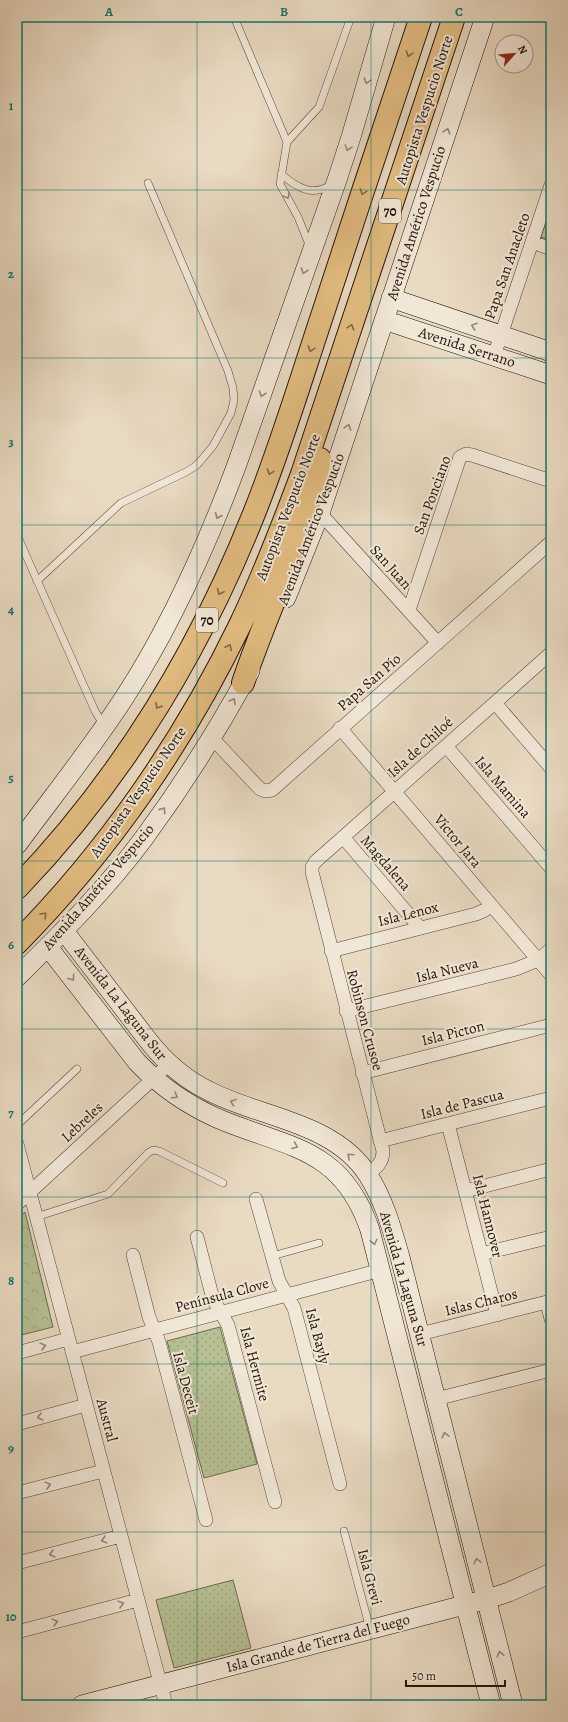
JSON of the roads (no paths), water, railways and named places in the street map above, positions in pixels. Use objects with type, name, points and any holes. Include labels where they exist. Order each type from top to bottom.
[{"type":"highway","name":"Autopista Vespucio Norte","points":[[17,888],[77,820],[123,760],[171,686],[220,592],[238,553],[270,472],[421,17]]},
{"type":"highway","name":"Autopista Vespucio Norte","points":[[17,943],[104,843],[154,774],[193,711],[227,650],[268,563],[302,474],[454,17]]},
{"type":"highway","points":[[244,683],[265,621],[296,543],[312,494],[322,449],[326,404]]},
{"type":"street","points":[[17,845],[105,728],[160,638],[183,594],[207,540],[236,467],[337,180],[386,17]]},
{"type":"street","name":"Avenida Américo Vespucio","points":[[17,977],[64,931],[144,838],[211,737],[244,683],[288,593],[320,513],[485,17]]},
{"type":"street","name":"Papa San Anacleto","points":[[494,356],[551,185]]},
{"type":"street","points":[[532,242],[551,249]]},
{"type":"street","name":"Avenida Serrano","points":[[391,298],[551,352]]},
{"type":"street","name":"Avenida Serrano","points":[[384,320],[551,375]]},
{"type":"street","name":"San Ponciano","points":[[409,610],[460,457],[466,454],[472,455],[551,481]]},
{"type":"street","name":"San Juan","points":[[320,513],[438,643]]},
{"type":"street","name":"Papa San Pío","points":[[211,737],[260,789],[266,791],[274,788],[340,728],[550,544]]},
{"type":"street","name":"Isla de Chiloé","points":[[312,867],[315,862],[446,746],[495,703],[549,659]]},
{"type":"street","points":[[495,703],[551,768]]},
{"type":"street","name":"Víctor Jara","points":[[340,728],[551,975]]},
{"type":"street","name":"Isla Mamina","points":[[446,746],[551,868]]},
{"type":"street","name":"Magdalena","points":[[343,837],[420,928]]},
{"type":"street","name":"Robinson Crusoe","points":[[312,867],[331,951],[383,1151],[382,1160],[377,1167],[367,1175]]},
{"type":"street","name":"Isla Lenox","points":[[331,951],[480,912],[491,905]]},
{"type":"street","name":"Avenida La Laguna Sur","points":[[64,931],[147,1039],[169,1064],[194,1083],[209,1091],[320,1135],[348,1153],[367,1175],[382,1204],[390,1225],[420,1334],[513,1705]]},
{"type":"street","name":"Avenida La Laguna Sur","points":[[48,947],[129,1052],[153,1079],[167,1091],[205,1113],[301,1149],[332,1168],[348,1186],[361,1207],[370,1230],[381,1270],[491,1705]]},
{"type":"street","name":"Isla Nueva","points":[[346,1011],[516,969],[538,960],[551,949]]},
{"type":"street","name":"Isla Picton","points":[[362,1073],[551,1025]]},
{"type":"street","name":"Lebreles","points":[[17,1204],[169,1064]]},
{"type":"street","name":"Isla de Pascua","points":[[380,1141],[551,1098]]},
{"type":"street","name":"Isla Hannover","points":[[448,1124],[497,1315]]},
{"type":"street","name":"Austral","points":[[17,1144],[166,1705]]},
{"type":"street","points":[[465,1191],[551,1169]]},
{"type":"street","name":"Isla Bayly","points":[[256,1199],[279,1281],[294,1308],[340,1484]]},
{"type":"street","name":"Isla Hermite","points":[[197,1237],[213,1299],[228,1325],[275,1502]]},
{"type":"street","points":[[481,1254],[551,1237]]},
{"type":"street","name":"Isla Deceit","points":[[133,1255],[149,1317],[159,1342],[206,1520]]},
{"type":"street","name":"Península Clove","points":[[17,1353],[154,1330],[381,1270]]},
{"type":"street","points":[[549,1302],[551,1319]]},
{"type":"street","name":"Islas Charos","points":[[420,1334],[549,1302]]},
{"type":"street","points":[[436,1399],[551,1370]]},
{"type":"street","points":[[17,1424],[86,1405]]},
{"type":"street","points":[[17,1493],[103,1471]]},
{"type":"street","points":[[17,1563],[121,1536]]},
{"type":"street","name":"Isla Grande de Tierra del Fuego","points":[[82,1705],[160,1683],[486,1599],[509,1592],[551,1573]]},
{"type":"street","points":[[17,1632],[138,1600]]},
{"type":"lane","points":[[234,17],[287,142]]},
{"type":"lane","points":[[312,250],[298,217],[280,184],[281,174],[287,142],[319,107],[351,17]]},
{"type":"lane","points":[[281,174],[294,186],[309,191],[326,188],[337,180]]},
{"type":"lane","points":[[37,581],[121,503],[186,472],[197,465],[213,446],[231,413],[234,400],[233,388],[228,371],[148,183]]},
{"type":"lane","points":[[17,535],[95,711],[105,728]]},
{"type":"lane","points":[[17,1125],[78,1069]]},
{"type":"lane","points":[[36,1217],[108,1194],[148,1153],[153,1150],[159,1151],[222,1183]]},
{"type":"lane","points":[[272,1256],[319,1242]]},
{"type":"lane","name":"Isla Grevi","points":[[344,1531],[370,1629]]}]
